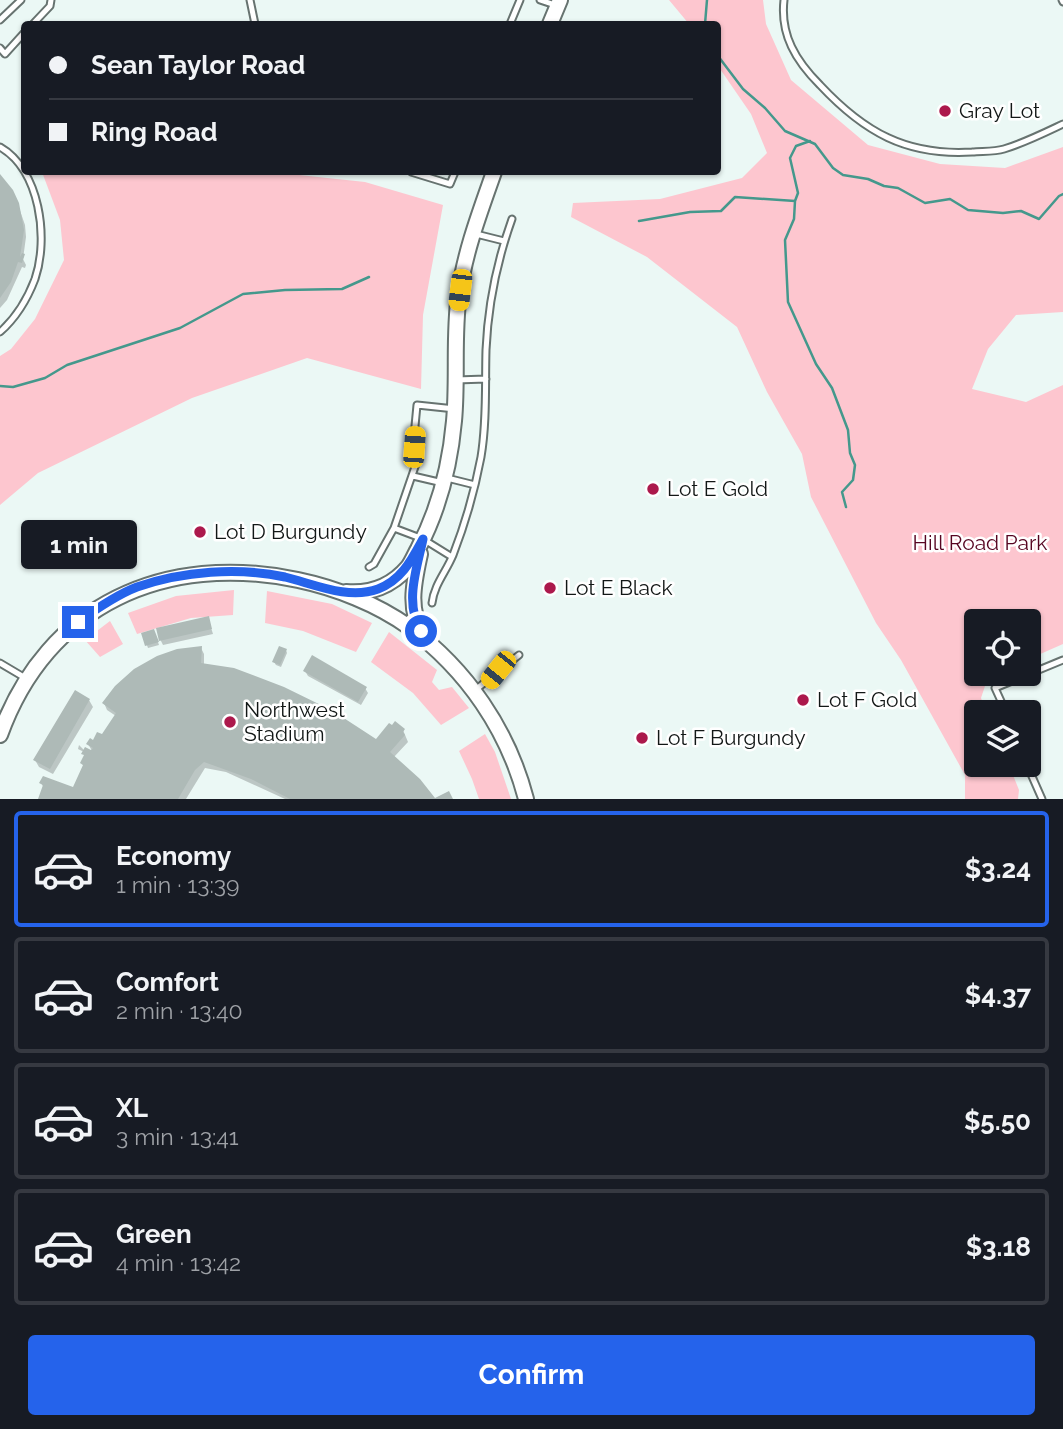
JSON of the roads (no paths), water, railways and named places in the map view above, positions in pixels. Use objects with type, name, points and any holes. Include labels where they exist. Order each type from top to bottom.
[{"type":"main road","points":[[552,21],[559,3]]},
{"type":"main road","points":[[341,592],[380,589],[393,580],[408,567],[436,510],[444,480],[455,409],[456,323],[462,276],[493,175]]},
{"type":"main road","points":[[423,539],[415,578],[413,610],[416,623],[430,645]]},
{"type":"main road","points":[[0,735],[27,679],[53,645],[78,622],[104,604],[136,588],[175,578],[223,572],[250,572],[281,576],[341,592],[408,626],[474,691],[504,737],[526,799]]},
{"type":"lane","points":[[0,20],[21,0]]},
{"type":"lane","points":[[36,21],[50,6],[51,0]]},
{"type":"lane","points":[[250,0],[254,21]]},
{"type":"lane","points":[[511,21],[520,0]]},
{"type":"lane","points":[[540,0],[559,3]]},
{"type":"lane","points":[[783,0],[782,18],[788,43],[807,72],[835,101],[877,134],[925,151],[974,152],[1001,150],[1063,124]]},
{"type":"lane","points":[[0,48],[5,54],[21,36]]},
{"type":"lane","points":[[0,147],[21,168]]},
{"type":"lane","points":[[0,332],[15,319],[36,276],[40,220],[26,175]]},
{"type":"lane","points":[[421,175],[450,184],[454,175]]},
{"type":"lane","points":[[432,603],[433,591],[452,556],[475,485],[485,428],[492,293],[512,219]]},
{"type":"lane","points":[[473,233],[504,241]]},
{"type":"lane","points":[[456,380],[486,379]]},
{"type":"lane","points":[[369,566],[374,564],[394,528],[418,458],[414,447],[417,405],[455,409]]},
{"type":"lane","points":[[412,476],[475,485]]},
{"type":"lane","points":[[394,528],[423,539],[452,556]]},
{"type":"lane","points":[[474,691],[519,655]]},
{"type":"lane","points":[[1000,700],[995,688],[1063,660]]},
{"type":"lane","points":[[0,663],[27,679]]},
{"type":"lane","points":[[1032,777],[1042,799]]},
{"type":"waterway","points":[[705,21],[707,0]]},
{"type":"waterway","points":[[721,60],[743,89],[765,108],[785,131],[815,144],[833,168],[843,175],[898,188],[925,203],[950,199],[968,210],[1003,213],[1021,211],[1039,219],[1063,194]]},
{"type":"waterway","points":[[639,221],[690,212],[721,211],[735,197],[795,201],[798,193],[790,158],[796,146],[810,141]]},
{"type":"waterway","points":[[795,201],[794,219],[785,240],[788,302],[816,364],[832,388],[848,430],[850,453],[855,465],[853,480],[842,492],[846,507]]},
{"type":"waterway","points":[[0,386],[13,387],[45,378],[67,365],[180,328],[243,294],[342,289],[369,277]]},
{"type":"place","name":"Gray Lot","points":[[945,111]]},
{"type":"place","name":"Lot E Gold","points":[[653,489]]},
{"type":"place","name":"Lot D Burgundy","points":[[200,532]]},
{"type":"place","name":"Lot E Black","points":[[550,588]]},
{"type":"place","name":"Lot F Gold","points":[[803,700]]},
{"type":"place","name":"Northwest Stadium","points":[[230,722]]},
{"type":"place","name":"Lot F Burgundy","points":[[642,738]]},
{"type":"park label","name":"Hill Road Park","points":[[980,543]]}]
